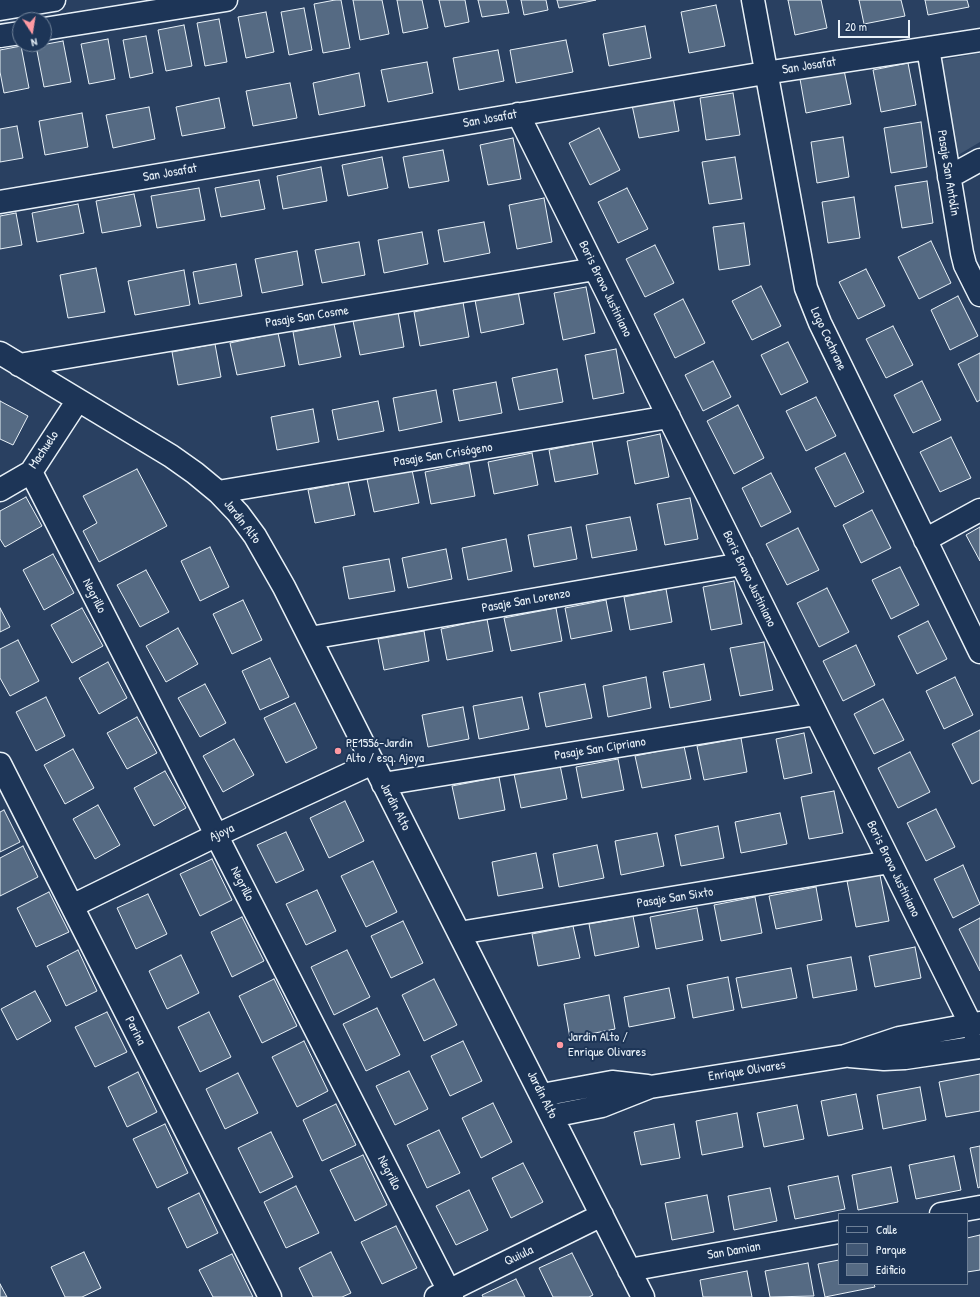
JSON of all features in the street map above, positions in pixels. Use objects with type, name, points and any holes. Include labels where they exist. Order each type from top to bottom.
[{"type":"street","points":[[0,9],[54,0]]},
{"type":"street","points":[[52,27],[130,7],[226,0]]},
{"type":"street","name":"Lago Cochrane","points":[[753,0],[801,268],[808,294],[820,323],[980,652]]},
{"type":"street","points":[[0,36],[12,34]]},
{"type":"street","name":"San Josafat","points":[[0,202],[765,73],[980,40]]},
{"type":"street","name":"Pasaje San Antolín","points":[[928,48],[962,252],[965,265],[980,295]]},
{"type":"street","name":"Boris Bravo Justiniano","points":[[518,114],[890,862],[977,1031]]},
{"type":"street","points":[[949,177],[980,160]]},
{"type":"street","name":"Pasaje San Cosme","points":[[19,365],[595,269]]},
{"type":"street","name":"Jardín Alto","points":[[0,353],[195,472],[218,492],[238,513],[255,536],[284,587],[542,1094],[643,1297]]},
{"type":"street","name":"Machuelo","points":[[0,490],[31,472],[78,400]]},
{"type":"street","name":"Pasaje San Crisógeno","points":[[218,492],[669,418]]},
{"type":"street","name":"Negrillo","points":[[31,472],[217,835],[445,1295]]},
{"type":"street","points":[[925,540],[980,510]]},
{"type":"street","name":"Pasaje San Lorenzo","points":[[310,638],[742,564]]},
{"type":"street","name":"Pasaje San Cipriano","points":[[383,784],[816,714]]},
{"type":"street","name":"Ajoya","points":[[72,906],[217,835],[373,763]]},
{"type":"street","name":"Parina","points":[[0,764],[270,1297]]},
{"type":"street","name":"Pasaje San Sixto","points":[[460,933],[890,862]]},
{"type":"street","name":"Enrique Olivares","points":[[552,1116],[602,1106],[650,1087],[844,1056],[899,1038],[977,1031]]},
{"type":"street","name":"Enrique Olivares","points":[[844,1056],[884,1059],[904,1058],[980,1047]]},
{"type":"street","name":"Enrique Olivares","points":[[542,1094],[612,1082],[650,1087]]},
{"type":"street","points":[[947,1213],[980,1207]]},
{"type":"street","name":"Quiula","points":[[445,1295],[602,1215]]},
{"type":"street","name":"San Damian","points":[[629,1270],[838,1232]]},
{"type":"green space","points":[[980,53],[980,142],[953,158],[937,61]]},
{"type":"building","points":[[341,0],[350,48],[323,53],[314,4]]},
{"type":"building","points":[[353,0],[382,0],[389,34],[360,40]]},
{"type":"building","points":[[397,0],[422,0],[428,28],[403,33]]},
{"type":"building","points":[[439,0],[465,0],[469,22],[445,27]]},
{"type":"building","points":[[478,0],[506,0],[509,13],[482,17]]},
{"type":"building","points":[[521,0],[546,0],[548,10],[524,15]]},
{"type":"building","points":[[557,0],[596,0],[559,8]]},
{"type":"building","points":[[788,0],[821,0],[827,28],[795,35]]},
{"type":"building","points":[[859,0],[901,0],[905,16],[864,24]]},
{"type":"building","points":[[925,0],[967,0],[969,7],[928,15]]},
{"type":"building","points":[[716,5],[725,46],[689,53],[681,12]]},
{"type":"building","points":[[304,8],[312,50],[289,55],[281,12]]},
{"type":"building","points":[[266,12],[274,52],[246,58],[238,17]]},
{"type":"building","points":[[219,19],[227,62],[205,66],[197,23]]},
{"type":"building","points":[[184,25],[192,66],[166,71],[158,30]]},
{"type":"building","points":[[645,26],[651,58],[609,66],[603,34]]},
{"type":"building","points":[[146,36],[153,73],[130,78],[123,40]]},
{"type":"building","points":[[108,39],[115,79],[89,84],[81,44]]},
{"type":"building","points":[[566,40],[573,72],[516,83],[510,50]]},
{"type":"building","points":[[63,41],[71,82],[44,87],[37,52],[52,52],[52,43]]},
{"type":"building","points":[[12,48],[12,52],[22,52],[29,88],[4,93],[0,72],[0,50]]},
{"type":"building","points":[[498,50],[504,81],[459,90],[453,58]]},
{"type":"building","points":[[427,62],[433,93],[388,102],[381,70]]},
{"type":"building","points":[[908,63],[916,105],[881,112],[873,70]]},
{"type":"building","points":[[844,70],[851,104],[806,113],[800,79]]},
{"type":"building","points":[[359,73],[365,106],[319,115],[313,83]]},
{"type":"building","points":[[290,83],[297,118],[253,126],[246,91]]},
{"type":"building","points":[[733,93],[740,135],[706,140],[700,98]]},
{"type":"building","points":[[673,97],[679,131],[639,138],[632,105]]},
{"type":"building","points":[[219,98],[225,128],[182,136],[176,107]]},
{"type":"building","points":[[149,107],[155,139],[113,148],[106,115]]},
{"type":"building","points":[[82,113],[88,147],[45,155],[39,121]]},
{"type":"building","points":[[921,122],[927,167],[891,173],[884,128]]},
{"type":"building","points":[[17,126],[23,158],[0,162],[0,129]]},
{"type":"building","points":[[599,128],[620,170],[590,185],[569,143]]},
{"type":"building","points":[[843,137],[849,177],[817,183],[811,142]]},
{"type":"building","points":[[513,138],[521,179],[488,185],[480,145]]},
{"type":"building","points":[[443,150],[449,181],[409,188],[403,157]]},
{"type":"building","points":[[382,157],[388,188],[348,196],[342,165]]},
{"type":"building","points":[[735,157],[742,199],[709,204],[702,162]]},
{"type":"building","points":[[321,167],[327,201],[283,209],[277,176]]},
{"type":"building","points":[[259,180],[265,209],[221,217],[215,188]]},
{"type":"building","points":[[927,181],[933,223],[902,228],[895,186]]},
{"type":"building","points":[[199,188],[205,220],[157,228],[151,196]]},
{"type":"building","points":[[627,188],[648,229],[618,243],[598,202]]},
{"type":"building","points":[[134,194],[141,226],[102,233],[96,201]]},
{"type":"building","points":[[854,197],[860,238],[828,243],[822,202]]},
{"type":"building","points":[[544,198],[552,242],[517,249],[509,205]]},
{"type":"building","points":[[78,204],[84,233],[37,242],[32,213]]},
{"type":"building","points":[[16,213],[22,245],[0,249],[0,216]]},
{"type":"building","points":[[484,222],[490,253],[444,262],[438,230]]},
{"type":"building","points":[[744,223],[750,265],[719,270],[713,227]]},
{"type":"building","points":[[422,232],[428,264],[384,273],[378,240]]},
{"type":"building","points":[[931,241],[951,283],[919,299],[898,257]]},
{"type":"building","points":[[359,242],[365,275],[322,283],[315,250]]},
{"type":"building","points":[[655,245],[674,283],[645,297],[626,259]]},
{"type":"building","points":[[297,251],[303,285],[262,293],[255,259]]},
{"type":"building","points":[[236,264],[242,296],[199,304],[193,272]]},
{"type":"building","points":[[96,268],[105,312],[68,318],[60,275]]},
{"type":"building","points":[[866,269],[885,306],[858,319],[839,282]]},
{"type":"building","points":[[184,270],[190,305],[135,315],[128,281]]},
{"type":"building","points":[[761,286],[781,326],[752,340],[732,301]]},
{"type":"building","points":[[586,287],[595,333],[563,340],[554,293]]},
{"type":"building","points":[[518,291],[524,324],[481,333],[475,300]]},
{"type":"building","points":[[958,296],[978,336],[950,350],[931,310]]},
{"type":"building","points":[[683,299],[705,343],[675,358],[654,314]]},
{"type":"building","points":[[463,302],[469,337],[420,346],[414,312]]},
{"type":"building","points":[[398,312],[404,347],[360,355],[353,321]]},
{"type":"building","points":[[334,324],[341,357],[299,365],[293,332]]},
{"type":"building","points":[[893,326],[913,365],[886,378],[866,339]]},
{"type":"building","points":[[278,333],[285,366],[237,375],[230,343]]},
{"type":"building","points":[[788,342],[808,382],[781,395],[761,355]]},
{"type":"building","points":[[215,344],[221,377],[178,385],[172,352]]},
{"type":"building","points":[[616,349],[624,393],[593,399],[585,355]]},
{"type":"building","points":[[980,353],[980,400],[977,402],[958,364]]},
{"type":"building","points":[[713,361],[731,397],[703,411],[685,375]]},
{"type":"building","points":[[557,369],[563,402],[519,410],[512,378]]},
{"type":"building","points":[[922,381],[941,420],[913,433],[894,395]]},
{"type":"building","points":[[496,382],[502,413],[459,421],[453,390]]},
{"type":"building","points":[[436,390],[442,422],[399,431],[393,398]]},
{"type":"building","points":[[816,397],[836,436],[806,451],[786,411]]},
{"type":"building","points":[[0,401],[28,416],[13,445],[0,439]]},
{"type":"building","points":[[378,401],[384,431],[338,440],[332,410]]},
{"type":"building","points":[[738,405],[764,458],[734,474],[707,421]]},
{"type":"building","points":[[313,409],[319,442],[277,450],[271,417]]},
{"type":"building","points":[[660,434],[669,477],[635,484],[627,441]]},
{"type":"building","points":[[951,437],[971,478],[940,492],[920,452]]},
{"type":"building","points":[[592,441],[598,474],[555,482],[549,450]]},
{"type":"building","points":[[532,453],[538,485],[494,494],[488,462]]},
{"type":"building","points":[[845,453],[864,492],[835,507],[815,468]]},
{"type":"building","points":[[469,463],[475,496],[431,504],[425,472]]},
{"type":"building","points":[[137,469],[167,526],[99,562],[83,531],[97,523],[83,496]]},
{"type":"building","points":[[412,470],[419,503],[374,512],[367,479]]},
{"type":"building","points":[[771,473],[791,512],[761,527],[742,488]]},
{"type":"building","points":[[348,482],[355,515],[315,523],[308,490]]},
{"type":"building","points":[[26,497],[42,526],[5,547],[0,539],[0,511]]},
{"type":"building","points":[[690,498],[698,539],[665,545],[657,504]]},
{"type":"building","points":[[872,510],[891,548],[861,563],[843,525]]},
{"type":"building","points":[[630,517],[637,550],[592,558],[586,525]]},
{"type":"building","points":[[571,527],[577,559],[534,567],[528,535]]},
{"type":"building","points":[[980,527],[980,561],[966,535]]},
{"type":"building","points":[[798,528],[819,570],[787,585],[766,544]]},
{"type":"building","points":[[506,539],[512,571],[468,580],[462,548]]},
{"type":"building","points":[[210,547],[229,587],[200,601],[181,561]]},
{"type":"building","points":[[446,549],[452,579],[408,588],[402,558]]},
{"type":"building","points":[[53,554],[74,593],[44,610],[23,570]]},
{"type":"building","points":[[389,559],[395,591],[349,599],[343,567]]},
{"type":"building","points":[[900,567],[919,605],[891,619],[872,580]]},
{"type":"building","points":[[146,570],[169,612],[140,627],[117,585]]},
{"type":"building","points":[[734,581],[742,624],[711,630],[703,587]]},
{"type":"building","points":[[827,588],[849,632],[819,647],[797,603]]},
{"type":"building","points":[[666,589],[672,622],[630,630],[624,597]]},
{"type":"building","points":[[243,600],[262,640],[232,654],[213,614]]},
{"type":"building","points":[[606,600],[612,631],[571,639],[565,608]]},
{"type":"building","points":[[0,608],[10,627],[0,632]]},
{"type":"building","points":[[82,608],[103,646],[72,663],[51,625]]},
{"type":"building","points":[[556,608],[562,641],[511,651],[504,618]]},
{"type":"building","points":[[487,619],[493,651],[447,660],[441,629]]},
{"type":"building","points":[[928,621],[947,659],[917,674],[898,636]]},
{"type":"building","points":[[178,628],[198,664],[166,682],[146,646]]},
{"type":"building","points":[[424,631],[429,661],[384,670],[378,639]]},
{"type":"building","points":[[18,640],[39,681],[10,696],[0,678],[0,649]]},
{"type":"building","points":[[764,642],[773,690],[740,696],[730,648]]},
{"type":"building","points":[[856,645],[875,685],[843,701],[823,661]]},
{"type":"building","points":[[270,658],[289,697],[260,710],[242,671]]},
{"type":"building","points":[[108,662],[127,698],[99,714],[79,678]]},
{"type":"building","points":[[704,664],[711,700],[670,708],[663,672]]},
{"type":"building","points":[[646,677],[651,708],[608,717],[603,686]]},
{"type":"building","points":[[955,677],[973,715],[944,729],[926,691]]},
{"type":"building","points":[[205,684],[226,723],[200,737],[178,698]]},
{"type":"building","points":[[585,684],[592,718],[546,727],[539,693]]},
{"type":"building","points":[[46,697],[65,736],[36,751],[16,712]]},
{"type":"building","points":[[522,697],[529,729],[479,739],[473,706]]},
{"type":"building","points":[[883,699],[904,740],[874,754],[854,714]]},
{"type":"building","points":[[295,703],[317,748],[286,763],[264,718]]},
{"type":"building","points":[[463,707],[469,739],[428,747],[422,715]]},
{"type":"building","points":[[137,717],[157,753],[127,769],[107,733]]},
{"type":"building","points":[[980,730],[980,780],[972,784],[952,744]]},
{"type":"building","points":[[804,733],[812,773],[784,779],[776,739]]},
{"type":"building","points":[[741,738],[747,772],[704,780],[697,746]]},
{"type":"building","points":[[234,739],[254,775],[223,792],[203,756]]},
{"type":"building","points":[[684,746],[691,779],[642,788],[635,756]]},
{"type":"building","points":[[73,749],[94,788],[65,804],[44,765]]},
{"type":"building","points":[[910,752],[930,792],[898,808],[878,768]]},
{"type":"building","points":[[618,759],[624,790],[582,798],[576,767]]},
{"type":"building","points":[[560,765],[567,799],[521,808],[514,774]]},
{"type":"building","points":[[165,771],[186,808],[154,826],[134,788]]},
{"type":"building","points":[[499,777],[505,810],[459,819],[452,786]]},
{"type":"building","points":[[834,791],[843,833],[809,839],[801,797]]},
{"type":"building","points":[[345,801],[364,841],[329,858],[310,818]]},
{"type":"building","points":[[98,805],[120,845],[95,859],[73,819]]},
{"type":"building","points":[[936,809],[955,847],[926,861],[907,823]]},
{"type":"building","points":[[4,810],[20,842],[0,852],[0,812]]},
{"type":"building","points":[[780,813],[787,844],[741,853],[735,822]]},
{"type":"building","points":[[718,826],[724,858],[681,866],[675,835]]},
{"type":"building","points":[[286,832],[304,870],[276,883],[257,845]]},
{"type":"building","points":[[657,833],[664,866],[621,875],[615,841]]},
{"type":"building","points":[[597,845],[604,878],[559,887],[553,854]]},
{"type":"building","points":[[23,846],[38,877],[0,896],[0,858]]},
{"type":"building","points":[[536,853],[543,888],[498,896],[492,862]]},
{"type":"building","points":[[212,859],[232,900],[200,916],[180,874]]},
{"type":"building","points":[[373,861],[397,912],[366,927],[341,876]]},
{"type":"building","points":[[963,865],[980,904],[953,918],[934,879]]},
{"type":"building","points":[[880,875],[889,921],[856,927],[847,881]]},
{"type":"building","points":[[816,887],[822,920],[776,929],[769,896]]},
{"type":"building","points":[[317,890],[336,931],[306,945],[286,904]]},
{"type":"building","points":[[49,892],[69,932],[36,947],[17,908]]},
{"type":"building","points":[[148,894],[167,934],[136,949],[117,908]]},
{"type":"building","points":[[755,897],[762,933],[721,941],[714,905]]},
{"type":"building","points":[[697,908],[703,940],[656,949],[650,917]]},
{"type":"building","points":[[633,916],[639,947],[595,956],[589,924]]},
{"type":"building","points":[[242,917],[264,961],[232,977],[211,932]]},
{"type":"building","points":[[980,918],[980,971],[959,929]]},
{"type":"building","points":[[403,921],[423,963],[391,978],[371,936]]},
{"type":"building","points":[[573,926],[580,958],[538,966],[532,934]]},
{"type":"building","points":[[915,947],[921,978],[875,987],[869,956]]},
{"type":"building","points":[[78,950],[97,991],[66,1006],[47,966]]},
{"type":"building","points":[[347,950],[370,997],[334,1015],[311,967]]},
{"type":"building","points":[[181,955],[199,993],[167,1009],[149,971]]},
{"type":"building","points":[[851,957],[857,990],[813,998],[807,965]]},
{"type":"building","points":[[791,968],[797,998],[742,1008],[736,978]]},
{"type":"building","points":[[728,977],[734,1010],[693,1018],[687,985]]},
{"type":"building","points":[[274,979],[297,1026],[262,1043],[239,996]]},
{"type":"building","points":[[434,979],[457,1025],[424,1041],[402,995]]},
{"type":"building","points":[[669,988],[675,1018],[629,1027],[624,997]]},
{"type":"building","points":[[35,991],[51,1021],[17,1040],[1,1009]]},
{"type":"building","points":[[609,995],[615,1029],[570,1038],[564,1004]]},
{"type":"building","points":[[377,1008],[400,1055],[366,1071],[343,1024]]},
{"type":"building","points":[[107,1012],[127,1052],[95,1067],[75,1027]]},
{"type":"building","points":[[209,1012],[231,1057],[200,1072],[178,1027]]},
{"type":"building","points":[[304,1041],[328,1091],[297,1107],[272,1057]]},
{"type":"building","points":[[463,1041],[482,1081],[450,1096],[431,1056]]},
{"type":"building","points":[[409,1071],[428,1109],[395,1125],[376,1086]]},
{"type":"building","points":[[138,1072],[157,1112],[127,1127],[108,1087]]},
{"type":"building","points":[[238,1073],[258,1113],[225,1129],[206,1089]]},
{"type":"building","points":[[980,1074],[980,1111],[946,1117],[939,1082]]},
{"type":"building","points":[[920,1087],[926,1120],[883,1129],[877,1095]]},
{"type":"building","points":[[856,1094],[863,1129],[828,1136],[821,1101]]},
{"type":"building","points":[[493,1103],[512,1142],[481,1158],[462,1118]]},
{"type":"building","points":[[336,1104],[356,1145],[322,1161],[303,1120]]},
{"type":"building","points":[[797,1105],[804,1139],[764,1147],[757,1113]]},
{"type":"building","points":[[737,1113],[743,1147],[702,1155],[696,1121]]},
{"type":"building","points":[[165,1124],[188,1173],[157,1188],[133,1139]]},
{"type":"building","points":[[674,1124],[680,1158],[641,1165],[634,1132]]},
{"type":"building","points":[[439,1130],[460,1173],[427,1188],[407,1145]]},
{"type":"building","points":[[271,1132],[293,1177],[260,1193],[238,1148]]},
{"type":"building","points":[[980,1146],[980,1187],[978,1188],[970,1148]]},
{"type":"building","points":[[363,1155],[387,1205],[355,1221],[330,1170]]},
{"type":"building","points":[[954,1156],[961,1190],[916,1199],[909,1165]]},
{"type":"building","points":[[523,1163],[543,1202],[511,1218],[492,1178]]},
{"type":"building","points":[[891,1167],[898,1202],[858,1210],[852,1175]]},
{"type":"building","points":[[838,1176],[845,1209],[795,1219],[788,1186]]},
{"type":"building","points":[[296,1186],[319,1233],[286,1248],[264,1202]]},
{"type":"building","points":[[770,1188],[777,1221],[734,1230],[728,1196]]},
{"type":"building","points":[[469,1190],[488,1230],[456,1245],[436,1206]]},
{"type":"building","points":[[199,1193],[218,1233],[187,1248],[168,1208]]},
{"type":"building","points":[[707,1195],[714,1232],[672,1240],[665,1203]]},
{"type":"building","points":[[396,1226],[417,1268],[382,1284],[361,1242]]},
{"type":"building","points":[[980,1235],[980,1270],[968,1272],[968,1238]]},
{"type":"building","points":[[84,1252],[101,1288],[82,1297],[65,1297],[51,1267]]},
{"type":"building","points":[[331,1252],[351,1293],[342,1297],[313,1297],[299,1268]]},
{"type":"building","points":[[572,1253],[593,1295],[589,1297],[553,1297],[539,1268]]},
{"type":"building","points":[[232,1254],[253,1297],[213,1297],[199,1270]]},
{"type":"building","points":[[838,1260],[838,1285],[874,1285],[875,1287],[825,1297],[818,1264]]},
{"type":"building","points":[[808,1263],[814,1296],[770,1297],[765,1271]]},
{"type":"building","points":[[747,1271],[752,1297],[703,1297],[700,1280]]},
{"type":"building","points":[[516,1279],[525,1297],[483,1297],[482,1295]]},
{"type":"building","points":[[0,1284],[7,1297],[0,1297]]},
{"type":"place","name":"PE1556-Jardín Alto / esq. Ajoya","points":[[338,751]]},
{"type":"place","name":"Jardin Alto / Enrique Olivares","points":[[560,1045]]}]
